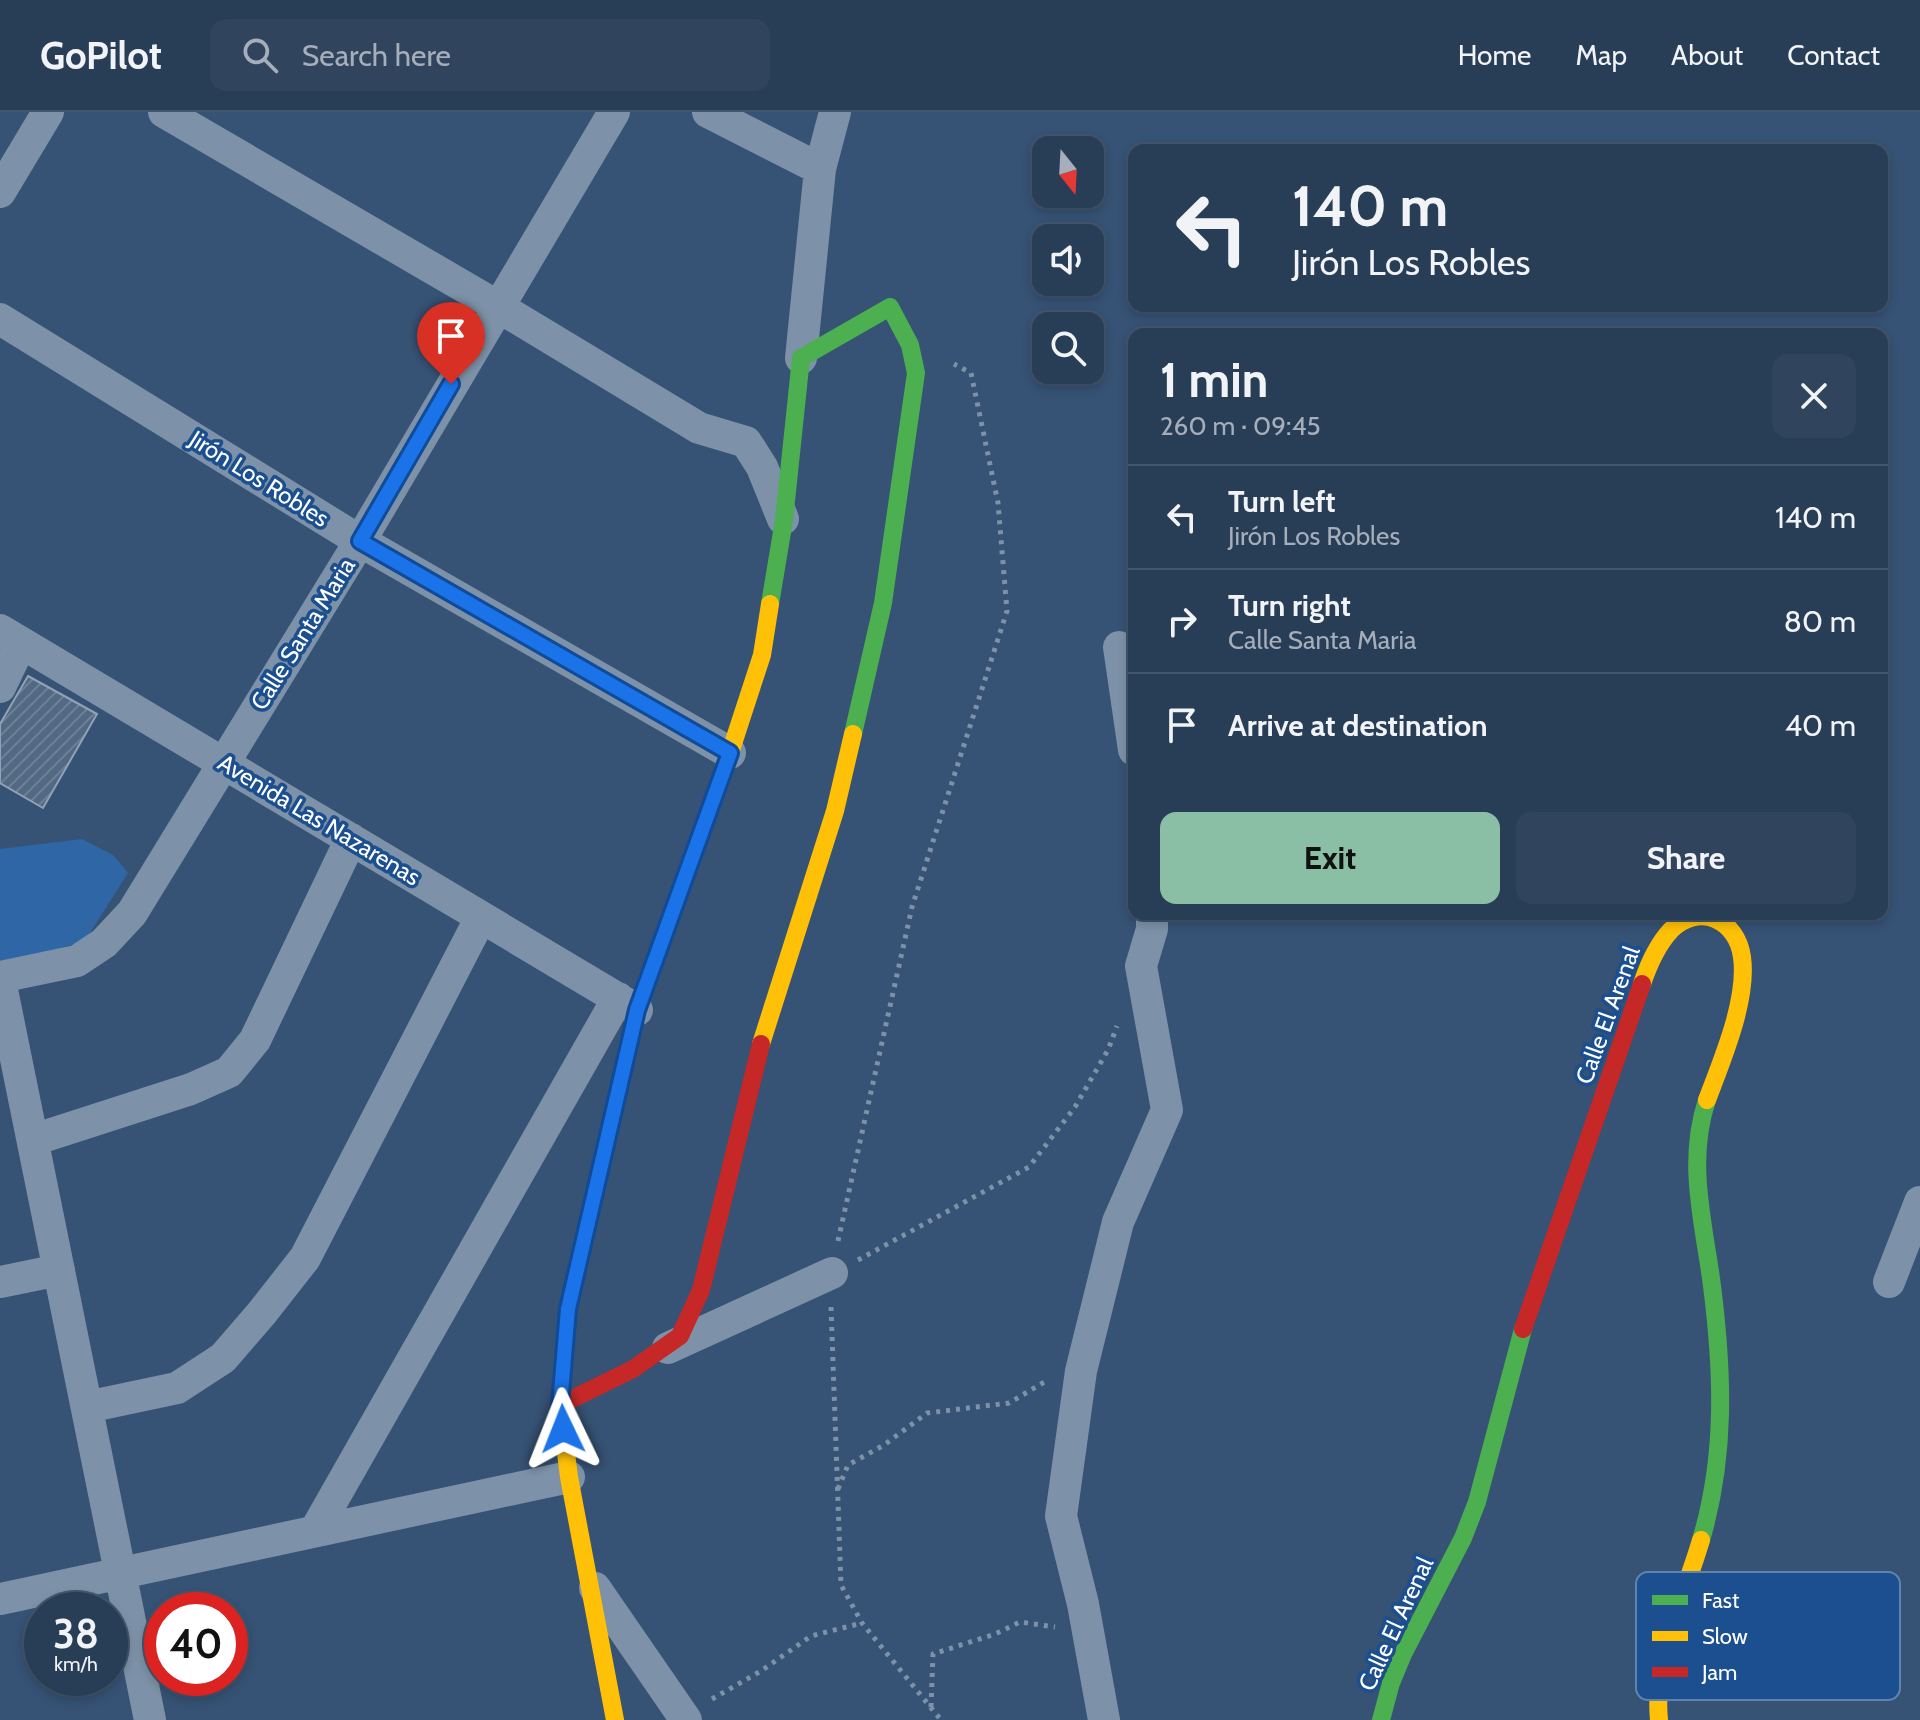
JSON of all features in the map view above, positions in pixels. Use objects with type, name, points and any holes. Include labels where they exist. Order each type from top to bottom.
[{"type":"street","points":[[0,192],[48,112]]},
{"type":"street","points":[[164,112],[699,428],[746,442],[762,467],[784,520]]},
{"type":"street","name":"Calle Santa Maria","points":[[0,978],[77,961],[104,943],[132,913],[360,541],[614,112]]},
{"type":"street","points":[[708,112],[820,169]]},
{"type":"street","points":[[315,1531],[628,1004],[730,753],[762,655],[784,520],[820,169],[835,112]]},
{"type":"street","points":[[560,1405],[633,1369],[680,1336],[701,1290],[766,1025],[835,811],[883,603],[916,373],[910,345],[890,307],[801,358]]},
{"type":"street","name":"Jirón Los Robles","points":[[0,319],[360,541],[730,753]]},
{"type":"street","points":[[0,687],[11,636]]},
{"type":"street","name":"Avenida Las Nazarenas","points":[[11,636],[628,1004]]},
{"type":"street","points":[[1119,647],[1128,709]]},
{"type":"street","points":[[33,1140],[191,1089],[229,1072],[255,1040],[351,839]]},
{"type":"street","points":[[87,1407],[177,1388],[223,1358],[261,1314],[305,1258],[481,917]]},
{"type":"street","points":[[1104,1720],[1088,1632],[1061,1516],[1084,1357],[1118,1222],[1167,1110],[1141,966],[1152,920]]},
{"type":"street","name":"Calle El Arenal","points":[[1381,1720],[1403,1654],[1463,1538],[1477,1502],[1521,1336],[1646,972],[1659,946],[1675,926],[1687,920]]},
{"type":"street","name":"Calle El Arenal","points":[[1691,1572],[1715,1491],[1722,1392],[1717,1318],[1698,1195],[1696,1158],[1700,1121],[1730,1033],[1742,981],[1740,938],[1735,931],[1717,920]]},
{"type":"street","points":[[0,978],[150,1720]]},
{"type":"street","points":[[615,1720],[569,1477],[560,1405],[568,1309],[628,1004]]},
{"type":"street","points":[[1889,1282],[1920,1202]]},
{"type":"street","points":[[0,1282],[59,1270]]},
{"type":"street","points":[[653,1355],[832,1273]]},
{"type":"street","points":[[0,1599],[569,1477]]},
{"type":"street","points":[[589,1579],[685,1718]]},
{"type":"street","name":"Calle El Arenal","points":[[1657,1700],[1659,1720]]},
{"type":"path","points":[[916,373],[955,364],[971,373],[998,503],[1007,611],[912,907],[844,1203],[830,1282],[841,1585],[862,1623],[941,1720]]},
{"type":"path","points":[[832,1273],[1029,1167],[1075,1107],[1108,1050],[1119,1022]]},
{"type":"path","points":[[838,1490],[848,1465],[884,1445],[927,1413],[1009,1403],[1084,1357]]},
{"type":"path","points":[[931,1707],[933,1654],[995,1634],[1020,1622],[1088,1632]]},
{"type":"path","points":[[685,1718],[811,1636],[862,1623]]},
{"type":"shaded area","points":[[82,839],[113,855],[128,873],[85,941],[0,966],[0,849]]},
{"type":"building","points":[[28,676],[97,714],[43,808],[0,783],[0,724]]},
{"type":"traffic: fast","points":[[770,604],[784,520],[801,358],[890,307],[910,345],[916,373],[883,603],[853,734]]},
{"type":"traffic: fast","points":[[1701,1540],[1715,1477],[1720,1414],[1716,1318],[1697,1170],[1701,1123],[1707,1100]]},
{"type":"traffic: fast","points":[[1381,1720],[1403,1654],[1463,1538],[1477,1502],[1523,1329]]},
{"type":"traffic: slow","points":[[653,966],[762,655],[770,604]]},
{"type":"traffic: slow","points":[[761,1044],[835,811],[853,734]]},
{"type":"traffic: slow","points":[[1642,984],[1661,942],[1671,930],[1687,920]]},
{"type":"traffic: slow","points":[[1707,1100],[1738,1011],[1743,974],[1739,944],[1733,933],[1718,920]]},
{"type":"traffic: slow","points":[[563,1375],[560,1405],[569,1477],[615,1720]]},
{"type":"traffic: slow","points":[[1690,1572],[1701,1540]]},
{"type":"traffic: slow","points":[[1658,1700],[1659,1720]]},
{"type":"traffic: jam","points":[[563,1375],[568,1309],[637,1010],[653,966]]},
{"type":"traffic: jam","points":[[1523,1329],[1642,984]]},
{"type":"traffic: jam","points":[[560,1405],[633,1369],[680,1336],[701,1290],[761,1044]]},
{"type":"route","points":[[451,384],[360,541],[730,753],[637,1010],[568,1309],[560,1405],[563,1429]]}]
